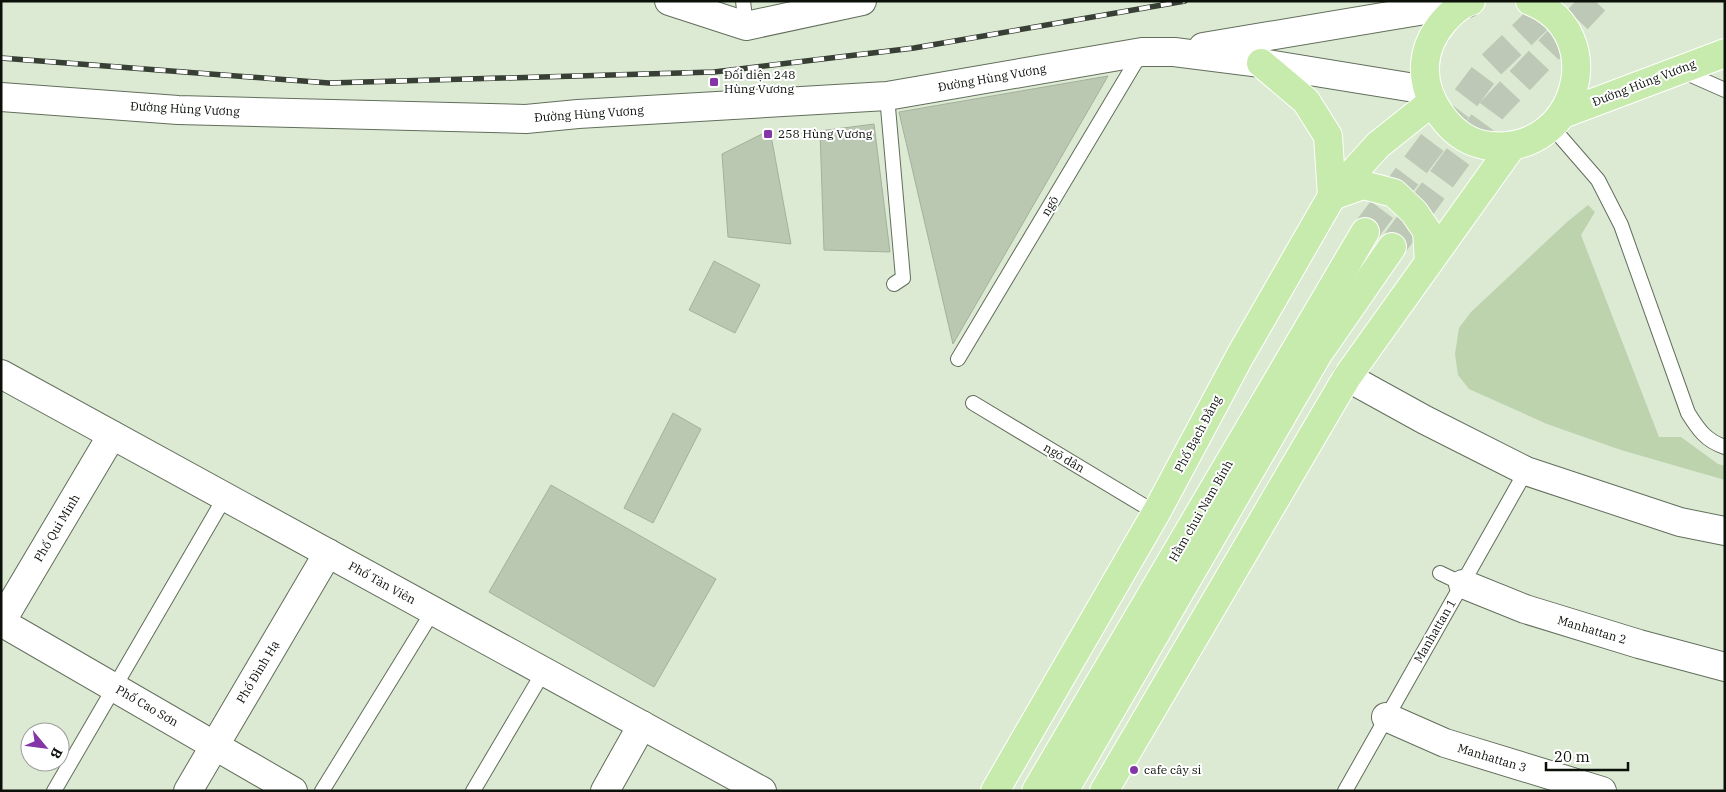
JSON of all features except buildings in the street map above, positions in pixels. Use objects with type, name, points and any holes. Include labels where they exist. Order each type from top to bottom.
[{"type":"main road","points":[[1469,2],[1450,14],[1436,30],[1428,49],[1424,69],[1429,96],[1450,128],[1468,140],[1490,146],[1512,146]]},
{"type":"main road","points":[[1540,2],[1568,34],[1574,54],[1576,75],[1574,88],[1572,95],[1557,120]]},
{"type":"main road","name":"Đường Hùng Vương","points":[[1512,146],[1533,139],[1557,120],[1725,53]]},
{"type":"main road","points":[[1261,63],[1306,101],[1328,136],[1332,196],[1363,185],[1394,193],[1414,212],[1427,231],[1429,262]]},
{"type":"main road","name":"Phố Bạch Đằng","points":[[995,791],[1156,513],[1240,356],[1332,196],[1378,145],[1429,96]]},
{"type":"main road","points":[[1104,791],[1347,377],[1512,146]]},
{"type":"main road","name":"Hầm chui Nam Bính","points":[[1036,791],[1365,232]]},
{"type":"main road","name":"Hầm chui Nam Bính","points":[[1064,791],[1318,354],[1392,247]]},
{"type":"street","points":[[669,1],[745,13],[862,1]]},
{"type":"street","name":"Đường Hùng Vương","points":[[1174,52],[1469,2]]},
{"type":"street","name":"Đường Hùng Vương","points":[[1,97],[178,110],[526,119],[578,114],[888,96],[1142,52],[1174,52],[1261,63],[1429,96]]},
{"type":"street","name":"Phố Tản Viên","points":[[1,374],[761,790]]},
{"type":"street","points":[[1347,377],[1425,420],[1526,471],[1680,522],[1725,532]]},
{"type":"street","name":"Phố Qui Minh","points":[[1,622],[112,435]]},
{"type":"street","name":"Phố Đình Hạ","points":[[188,791],[328,553]]},
{"type":"street","name":"Manhattan 2","points":[[1452,578],[1525,609],[1639,644],[1725,667]]},
{"type":"street","name":"Phố Cao Sơn","points":[[1,622],[293,791]]},
{"type":"street","name":"Manhattan 3","points":[[1386,717],[1445,743],[1602,791]]},
{"type":"street","points":[[605,791],[642,725]]},
{"type":"lane","name":"ngõ","points":[[958,359],[1142,52]]},
{"type":"lane","points":[[1679,70],[1725,90]]},
{"type":"lane","points":[[888,96],[903,278],[894,284]]},
{"type":"lane","points":[[1557,120],[1598,180],[1622,225],[1688,413],[1700,433],[1715,444],[1725,448]]},
{"type":"lane","name":"ngõ dân","points":[[973,403],[1156,513]]},
{"type":"lane","name":"Manhattan 1","points":[[1345,791],[1386,717],[1452,578],[1526,471]]},
{"type":"lane","points":[[54,791],[225,497]]},
{"type":"lane","points":[[322,791],[433,611]]},
{"type":"lane","points":[[474,791],[544,671]]},
{"type":"green space","points":[[1588,205],[1595,212],[1581,235],[1659,437],[1681,437],[1718,464],[1725,466],[1725,480],[1621,450],[1547,424],[1469,389],[1458,375],[1455,354],[1459,328],[1471,312],[1567,222]]},
{"type":"tunnel","points":[[1365,232],[1490,66],[1557,1]]},
{"type":"tunnel","points":[[1392,247],[1492,110],[1595,1]]},
{"type":"railway","points":[[1,58],[329,83],[714,72],[914,48],[1185,1]]},
{"type":"place","name":"Đối diện 248 Hùng Vương","points":[[714,82]]},
{"type":"place","name":"258 Hùng Vương","points":[[768,134]]},
{"type":"place","name":"cafe cây si","points":[[1134,770]]}]
